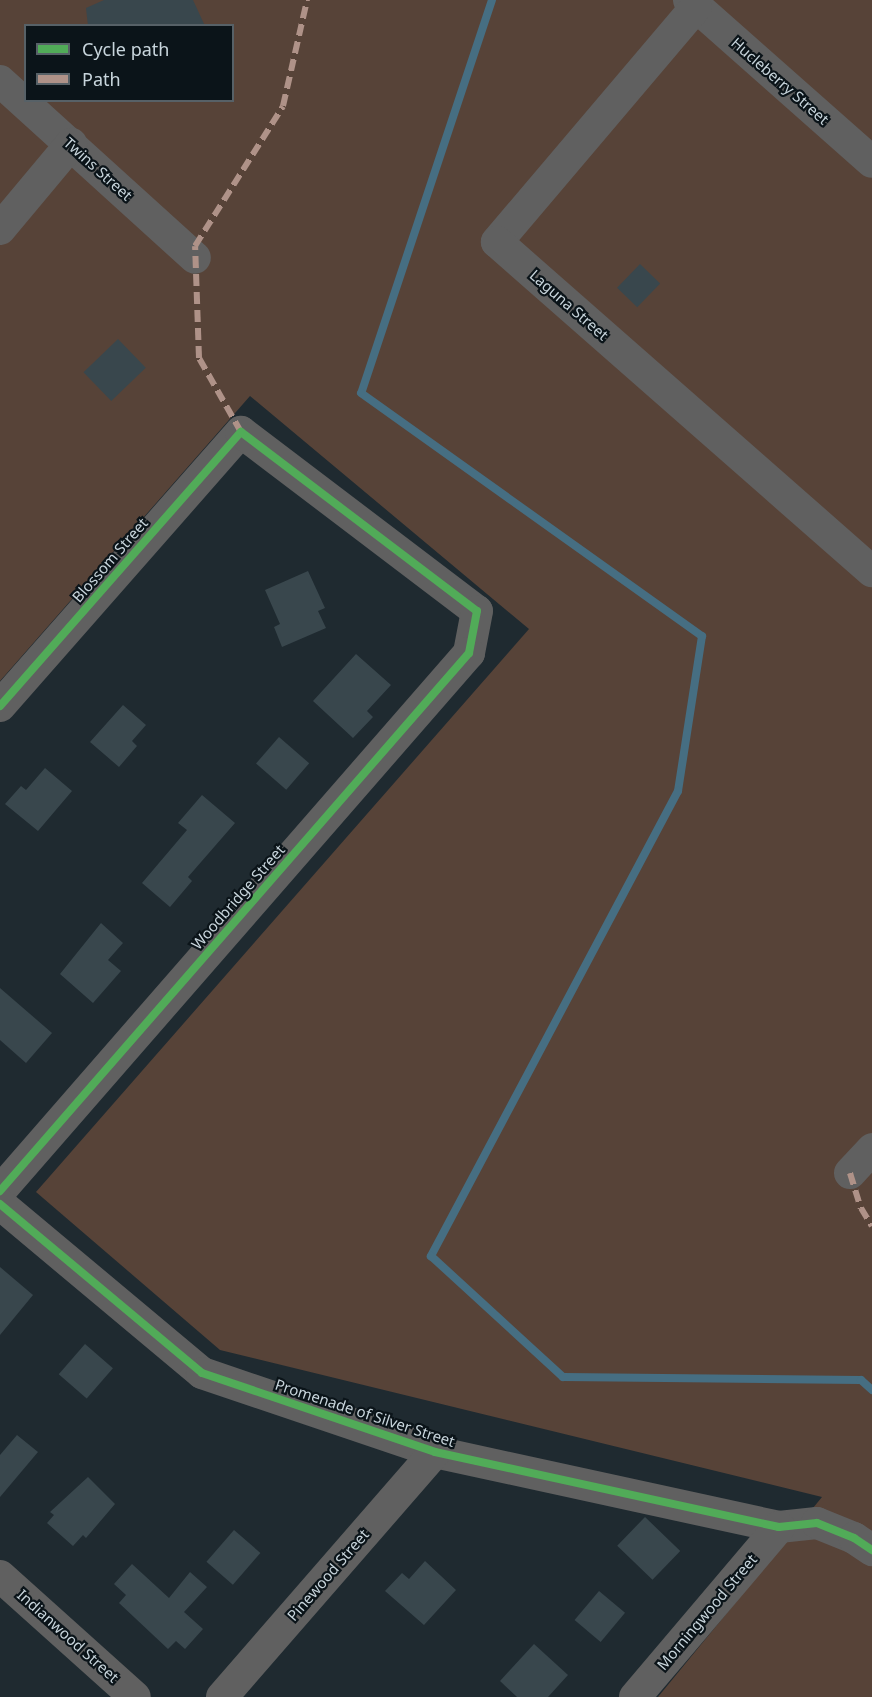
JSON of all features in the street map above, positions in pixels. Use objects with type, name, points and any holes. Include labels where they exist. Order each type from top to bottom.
[{"type":"street","name":"Hucleberry Street","points":[[692,3],[872,162]]},
{"type":"street","name":"Laguna Street","points":[[692,3],[497,242],[872,571]]},
{"type":"street","name":"Twins Street","points":[[0,81],[195,258]]},
{"type":"street","points":[[0,229],[71,144]]},
{"type":"street","name":"Woodbridge Street","points":[[0,1191],[468,653],[477,611],[241,432]]},
{"type":"street","name":"Blossom Street","points":[[0,706],[241,432]]},
{"type":"street","points":[[850,1173],[872,1149]]},
{"type":"street","name":"Promenade of Silver Street","points":[[0,1204],[202,1373],[435,1452],[779,1527],[817,1523],[854,1538],[872,1550]]},
{"type":"street","name":"Pinewood Street","points":[[222,1697],[435,1452]]},
{"type":"street","name":"Morningwood Street","points":[[635,1697],[779,1527]]},
{"type":"street","name":"Indianwood Street","points":[[0,1576],[135,1697]]},
{"type":"shaded area","points":[[0,0],[872,0],[872,1697],[658,1697],[822,1497],[220,1350],[36,1192],[529,629],[250,396],[0,681]]},
{"type":"building","points":[[104,0],[193,0],[204,24],[88,24],[86,8]]},
{"type":"building","points":[[640,264],[660,283],[637,307],[617,288]]},
{"type":"building","points":[[118,339],[146,368],[111,401],[83,372]]},
{"type":"building","points":[[308,571],[325,608],[318,611],[326,628],[282,647],[274,627],[280,624],[265,590]]},
{"type":"building","points":[[356,654],[391,685],[367,711],[373,717],[353,738],[313,701]]},
{"type":"building","points":[[123,705],[146,725],[132,741],[137,746],[119,767],[90,742]]},
{"type":"building","points":[[279,737],[309,763],[286,790],[256,763]]},
{"type":"building","points":[[45,768],[72,791],[38,831],[5,804],[21,786],[26,790]]},
{"type":"building","points":[[202,795],[235,823],[188,877],[192,881],[170,907],[142,883],[187,830],[178,823]]},
{"type":"building","points":[[101,923],[123,943],[108,960],[121,971],[93,1003],[60,974]]},
{"type":"building","points":[[0,988],[52,1033],[26,1063],[0,1040]]},
{"type":"building","points":[[0,1267],[33,1295],[0,1335]]},
{"type":"building","points":[[85,1344],[113,1368],[87,1398],[59,1374]]},
{"type":"building","points":[[17,1435],[38,1452],[0,1497],[0,1455]]},
{"type":"building","points":[[88,1477],[115,1504],[86,1538],[83,1535],[73,1546],[47,1523],[54,1515],[50,1512]]},
{"type":"building","points":[[645,1517],[680,1551],[652,1580],[617,1546]]},
{"type":"building","points":[[234,1530],[260,1553],[233,1585],[206,1562]]},
{"type":"building","points":[[425,1561],[456,1590],[424,1625],[385,1591],[402,1573],[409,1579]]},
{"type":"building","points":[[132,1564],[169,1598],[190,1572],[207,1587],[184,1612],[203,1629],[185,1649],[176,1641],[168,1649],[119,1603],[126,1595],[114,1584]]},
{"type":"building","points":[[599,1591],[625,1613],[601,1642],[575,1620]]},
{"type":"building","points":[[534,1644],[568,1675],[548,1697],[517,1697],[500,1681]]},
{"type":"waterway","points":[[492,0],[361,393],[702,636],[678,791],[431,1256],[563,1377],[861,1380],[872,1390]]},
{"type":"marked path","points":[[241,432],[199,358],[195,246],[283,106],[307,0]]},
{"type":"marked path","points":[[850,1173],[861,1208],[872,1226]]},
{"type":"cycle path","points":[[0,706],[241,432],[477,611],[469,653],[0,1191]]},
{"type":"cycle path","points":[[0,1204],[202,1373],[435,1452],[779,1527],[817,1523],[854,1538],[872,1550]]}]
